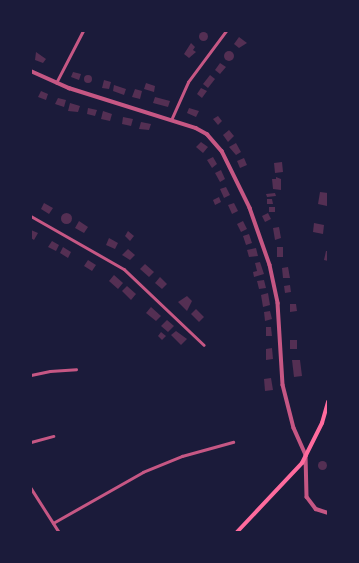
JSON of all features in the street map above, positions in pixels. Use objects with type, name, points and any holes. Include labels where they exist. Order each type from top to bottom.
[{"type":"main road","points":[[236,532],[302,463],[322,423],[328,402]]},
{"type":"street","points":[[56,83],[83,31]]},
{"type":"street","points":[[172,118],[188,82],[226,31]]},
{"type":"street","points":[[31,71],[56,83],[172,118],[206,134],[218,146],[228,162],[262,238],[278,303],[283,385],[294,428],[306,455],[308,501],[316,509],[328,513]]},
{"type":"street","points":[[31,216],[124,269],[204,345]]},
{"type":"street","points":[[31,375],[50,370],[76,369]]},
{"type":"street","points":[[31,442],[53,436]]},
{"type":"street","points":[[53,523],[143,472],[182,456],[233,442]]},
{"type":"street","points":[[31,488],[58,532]]},
{"type":"building","points":[[203,31],[208,36],[203,41],[198,36]]},
{"type":"building","points":[[239,37],[247,43],[239,48],[234,44]]},
{"type":"building","points":[[191,43],[195,47],[193,50],[196,52],[189,58],[184,54]]},
{"type":"building","points":[[227,51],[231,51],[233,52],[233,60],[227,61],[224,58],[224,54]]},
{"type":"building","points":[[36,52],[46,59],[43,63],[35,60]]},
{"type":"building","points":[[220,63],[226,67],[220,74],[215,70]]},
{"type":"building","points":[[73,72],[81,74],[79,80],[71,77]]},
{"type":"building","points":[[86,75],[90,75],[92,79],[90,83],[86,83],[84,81],[84,77]]},
{"type":"building","points":[[210,75],[215,79],[208,88],[203,84]]},
{"type":"building","points":[[104,80],[111,82],[109,89],[102,88]]},
{"type":"building","points":[[146,83],[155,86],[154,92],[144,89]]},
{"type":"building","points":[[114,85],[126,89],[124,95],[113,91]]},
{"type":"building","points":[[201,88],[207,91],[202,98],[197,94]]},
{"type":"building","points":[[135,89],[142,91],[140,99],[132,97]]},
{"type":"building","points":[[41,91],[48,94],[46,100],[38,97]]},
{"type":"building","points":[[155,97],[170,101],[168,107],[153,103]]},
{"type":"building","points":[[58,98],[66,100],[64,107],[55,104]]},
{"type":"building","points":[[70,103],[80,106],[78,112],[68,111]]},
{"type":"building","points":[[88,108],[97,110],[95,116],[87,114]]},
{"type":"building","points":[[189,108],[199,111],[196,117],[187,113]]},
{"type":"building","points":[[103,111],[112,114],[110,121],[101,119]]},
{"type":"building","points":[[218,116],[222,121],[218,125],[213,119]]},
{"type":"building","points":[[123,117],[133,119],[131,126],[122,124]]},
{"type":"building","points":[[141,122],[151,124],[149,130],[139,129]]},
{"type":"building","points":[[229,130],[234,136],[228,142],[223,135]]},
{"type":"building","points":[[201,142],[208,147],[203,153],[196,147]]},
{"type":"building","points":[[236,143],[241,152],[236,155],[229,147]]},
{"type":"building","points":[[213,157],[217,164],[212,168],[207,160]]},
{"type":"building","points":[[244,158],[247,165],[240,168],[237,161]]},
{"type":"building","points":[[282,162],[283,172],[275,173],[274,163]]},
{"type":"building","points":[[221,170],[225,179],[220,182],[215,173]]},
{"type":"building","points":[[276,177],[281,179],[281,190],[273,189],[272,179],[276,179]]},
{"type":"building","points":[[226,187],[230,195],[224,198],[220,189]]},
{"type":"building","points":[[320,192],[328,193],[327,206],[318,204]]},
{"type":"building","points":[[275,193],[276,196],[267,197],[266,194]]},
{"type":"building","points":[[219,197],[221,202],[215,205],[213,200]]},
{"type":"building","points":[[267,199],[272,199],[273,204],[267,204]]},
{"type":"building","points":[[44,203],[53,208],[49,214],[41,209]]},
{"type":"building","points":[[234,203],[238,211],[232,214],[228,205]]},
{"type":"building","points":[[269,207],[275,207],[275,212],[269,212]]},
{"type":"building","points":[[64,213],[68,213],[70,214],[70,222],[64,223],[61,220],[61,216]]},
{"type":"building","points":[[268,213],[271,219],[265,222],[262,216]]},
{"type":"building","points":[[79,221],[88,227],[84,233],[75,228]]},
{"type":"building","points":[[243,221],[247,229],[241,232],[237,224]]},
{"type":"building","points":[[314,223],[324,225],[323,234],[313,232]]},
{"type":"building","points":[[279,227],[281,238],[275,240],[273,228]]},
{"type":"building","points":[[31,230],[38,233],[34,240],[31,238]]},
{"type":"building","points":[[128,231],[134,236],[130,241],[125,236]]},
{"type":"building","points":[[249,234],[252,243],[246,245],[243,236]]},
{"type":"building","points":[[109,238],[118,243],[115,249],[106,245]]},
{"type":"building","points":[[52,241],[59,245],[56,251],[48,247]]},
{"type":"building","points":[[63,247],[71,252],[68,258],[60,253]]},
{"type":"building","points":[[277,247],[283,247],[283,257],[277,257]]},
{"type":"building","points":[[256,248],[258,256],[249,257],[247,250]]},
{"type":"building","points":[[128,249],[135,255],[130,260],[122,255]]},
{"type":"building","points":[[326,251],[328,251],[328,261],[324,260]]},
{"type":"building","points":[[88,260],[96,265],[92,271],[84,266]]},
{"type":"building","points":[[260,262],[264,274],[254,277],[253,272],[257,271],[255,263]]},
{"type":"building","points":[[145,264],[154,272],[149,277],[140,269]]},
{"type":"building","points":[[288,267],[290,278],[283,278],[282,268]]},
{"type":"building","points":[[114,275],[123,283],[118,289],[109,281]]},
{"type":"building","points":[[160,277],[167,284],[162,289],[155,283]]},
{"type":"building","points":[[264,280],[266,288],[259,289],[257,281]]},
{"type":"building","points":[[290,285],[291,292],[285,293],[284,286]]},
{"type":"building","points":[[127,286],[136,294],[131,300],[122,291]]},
{"type":"building","points":[[268,293],[270,305],[263,307],[261,295]]},
{"type":"building","points":[[187,296],[192,301],[187,311],[178,302]]},
{"type":"building","points":[[290,304],[296,304],[297,311],[290,312]]},
{"type":"building","points":[[151,307],[161,316],[156,321],[146,313]]},
{"type":"building","points":[[196,309],[204,317],[199,322],[191,314]]},
{"type":"building","points":[[270,311],[272,319],[265,321],[264,312]]},
{"type":"building","points":[[167,320],[174,326],[168,332],[161,326]]},
{"type":"building","points":[[266,327],[271,327],[272,336],[266,336]]},
{"type":"building","points":[[176,331],[187,339],[181,345],[171,335]]},
{"type":"building","points":[[161,332],[166,336],[162,340],[158,336]]},
{"type":"building","points":[[290,340],[297,340],[297,349],[290,349]]},
{"type":"building","points":[[272,348],[273,359],[266,360],[266,349]]},
{"type":"building","points":[[292,360],[300,360],[302,376],[294,377]]},
{"type":"building","points":[[271,378],[273,390],[265,391],[264,379]]},
{"type":"building","points":[[320,461],[324,461],[326,465],[324,469],[320,469],[318,467],[318,463]]},
{"type":"waterway","points":[[263,532],[268,532]]}]
